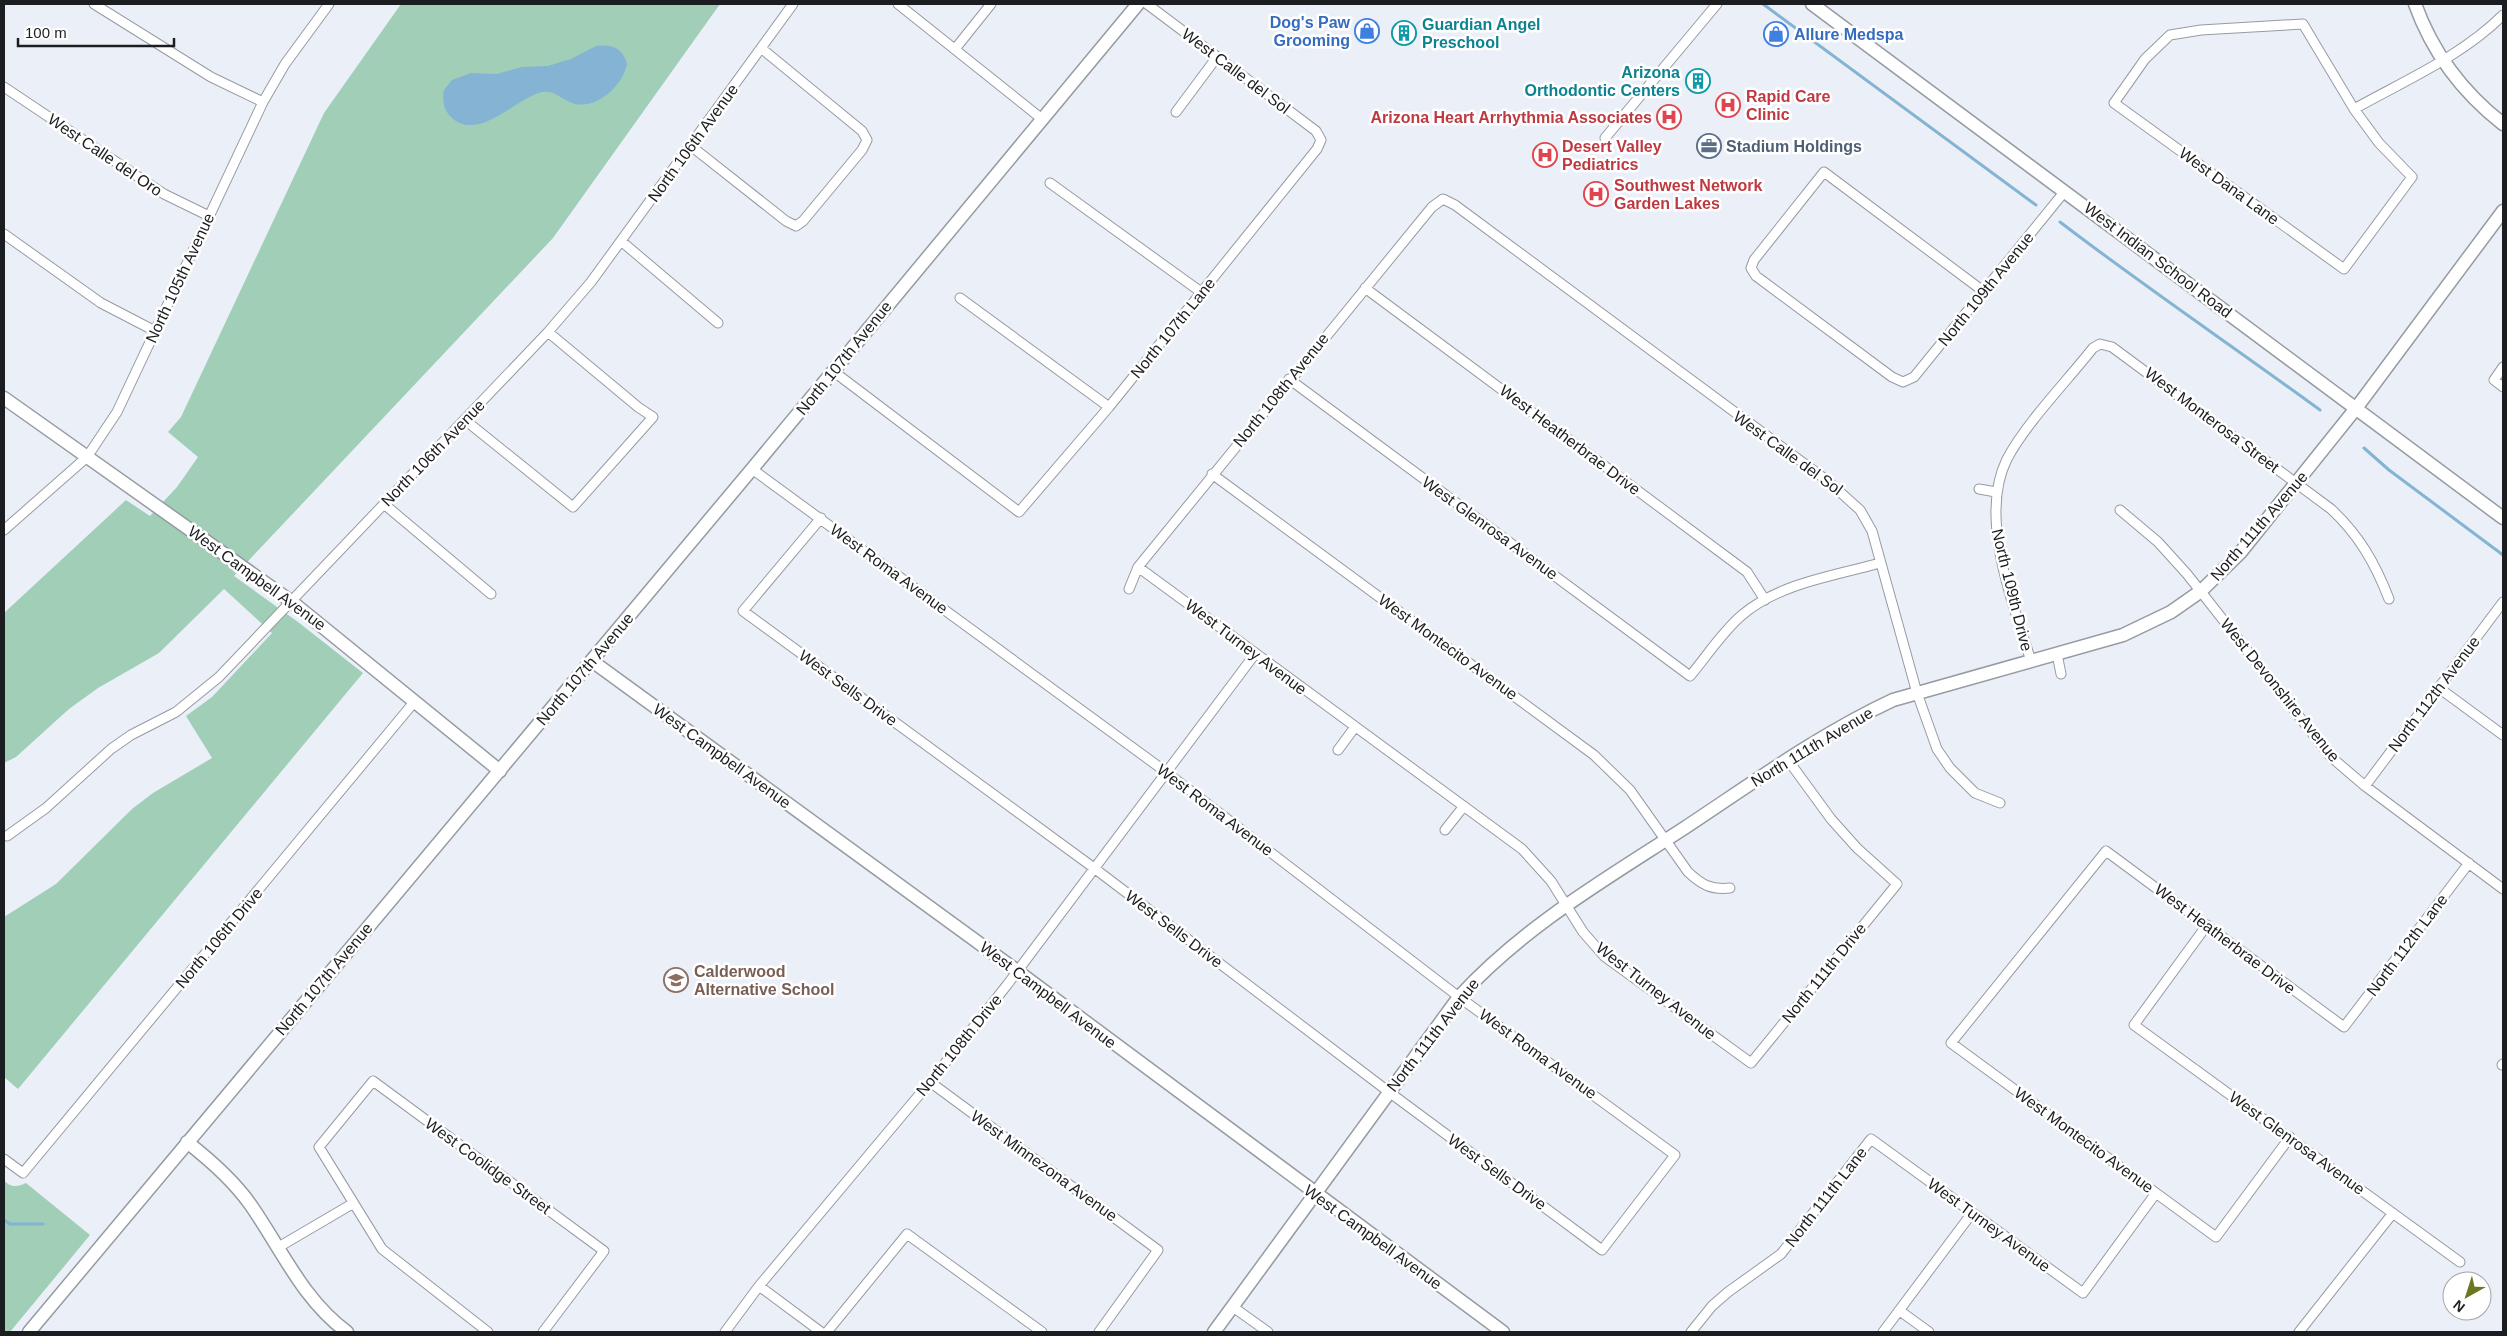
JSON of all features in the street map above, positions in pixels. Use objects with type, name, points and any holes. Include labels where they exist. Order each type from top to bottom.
[{"type":"street","points":[[94,4],[211,78],[263,102]]},
{"type":"street","name":"North 105th Avenue","points":[[4,530],[87,456],[117,412],[263,102],[285,64],[329,4]]},
{"type":"street","name":"North 106th Avenue","points":[[7,836],[46,808],[112,748],[131,735],[176,712],[219,677],[465,420],[548,332],[591,282],[793,4]]},
{"type":"street","points":[[898,4],[1042,119]]},
{"type":"street","points":[[955,49],[991,4]]},
{"type":"street","name":"North 107th Avenue","points":[[30,1332],[187,1142],[592,661],[1138,4]]},
{"type":"street","name":"West Calle del Sol","points":[[1147,4],[1316,131],[1321,140]]},
{"type":"street","points":[[1605,138],[1717,4]]},
{"type":"street","name":"West Indian School Road","points":[[1812,4],[2357,407],[2503,518]]},
{"type":"street","points":[[2415,4],[2442,60],[2464,90],[2503,124]]},
{"type":"street","points":[[2354,109],[2442,60],[2494,25],[2503,16]]},
{"type":"street","name":"West Dana Lane","points":[[2303,24],[2354,109],[2379,143],[2412,177],[2344,269],[2114,103],[2145,59],[2170,35],[2201,30],[2303,24]]},
{"type":"street","points":[[691,146],[786,221],[796,226],[803,221],[862,150],[867,140],[862,131],[761,48]]},
{"type":"street","points":[[1176,112],[1217,57]]},
{"type":"street","name":"West Calle del Oro","points":[[4,87],[164,194],[209,216]]},
{"type":"street","name":"North 107th Lane","points":[[833,371],[1019,512],[1109,407],[1317,149],[1321,140]]},
{"type":"street","name":"North 109th Avenue","points":[[1983,291],[1824,172],[1754,260],[1752,268],[1756,276],[1892,377],[1903,382],[1914,377],[2065,191]]},
{"type":"street","points":[[1050,184],[1201,292]]},
{"type":"street","name":"West Calle del Sol","points":[[1443,199],[1455,205],[1847,497],[1860,510],[1872,531],[1917,693],[1937,749],[1950,768],[1975,793],[2000,803]]},
{"type":"street","name":"North 108th Avenue","points":[[1129,589],[1138,567],[1212,474],[1432,207],[1443,199]]},
{"type":"street","name":"North 111th Avenue","points":[[1214,1332],[1459,997],[1490,964],[1565,905],[1788,760],[1867,712],[1893,700],[2100,642],[2141,627],[2171,612],[2201,591],[2230,565],[2297,483],[2357,407],[2503,211]]},
{"type":"street","points":[[4,234],[101,303],[155,331]]},
{"type":"street","points":[[622,241],[718,323]]},
{"type":"street","name":"West Heatherbrae Drive","points":[[1365,288],[1748,572],[1765,600]]},
{"type":"street","points":[[960,298],[1109,407]]},
{"type":"street","points":[[465,420],[573,507],[653,417],[638,407],[548,332]]},
{"type":"street","name":"West Monterosa Street","points":[[2100,344],[2112,347],[2330,509],[2361,542],[2377,569],[2389,599]]},
{"type":"street","name":"North 109th Drive","points":[[2031,661],[1999,546],[1995,524],[1996,492],[2006,461],[2018,442],[2093,348],[2100,344]]},
{"type":"street","points":[[2503,367],[2494,380],[2503,387]]},
{"type":"street","name":"West Glenrosa Avenue","points":[[1289,380],[1690,676],[1741,616],[1765,600]]},
{"type":"street","name":"West Campbell Avenue","points":[[4,398],[292,602],[500,771]]},
{"type":"street","name":"West Roma Avenue","points":[[752,469],[1166,772],[1459,997],[1674,1155],[1602,1250]]},
{"type":"street","name":"West Montecito Avenue","points":[[1212,474],[1594,755],[1625,784],[1665,840],[1700,883],[1715,890],[1730,888]]},
{"type":"street","points":[[1979,490],[1996,492]]},
{"type":"street","points":[[384,504],[490,594]]},
{"type":"street","name":"West Devonshire Avenue","points":[[2120,510],[2158,542],[2201,591],[2316,742],[2365,786],[2503,889]]},
{"type":"street","name":"West Sells Drive","points":[[821,518],[743,611],[1094,868],[1389,1092],[1602,1250]]},
{"type":"street","points":[[1765,600],[1795,587],[1880,563]]},
{"type":"street","name":"West Turney Avenue","points":[[1138,567],[1522,849],[1551,881],[1583,932],[1604,956],[1750,1063]]},
{"type":"street","name":"North 112th Avenue","points":[[2365,786],[2503,602]]},
{"type":"street","name":"North 108th Drive","points":[[724,1332],[759,1286],[930,1082],[1018,972],[1255,654]]},
{"type":"street","points":[[2057,654],[2061,674]]},
{"type":"street","name":"West Campbell Avenue","points":[[592,661],[1018,972],[1503,1332]]},
{"type":"street","points":[[2439,688],[2503,735]]},
{"type":"street","name":"North 106th Drive","points":[[4,1159],[23,1173],[415,701]]},
{"type":"street","points":[[1338,750],[1355,727]]},
{"type":"street","name":"North 111th Drive","points":[[1750,1063],[1897,884],[1857,848],[1837,826],[1788,760]]},
{"type":"street","points":[[1445,830],[1464,806]]},
{"type":"street","name":"West Heatherbrae Drive","points":[[1951,1043],[2106,851],[2344,1028]]},
{"type":"street","name":"North 112th Lane","points":[[2344,1028],[2469,863]]},
{"type":"street","name":"West Glenrosa Avenue","points":[[2207,925],[2134,1025],[2460,1262]]},
{"type":"street","name":"West Montecito Avenue","points":[[1951,1043],[2216,1237],[2290,1137]]},
{"type":"street","name":"West Coolidge Street","points":[[352,1204],[319,1147],[373,1081],[604,1251],[543,1332]]},
{"type":"street","name":"West Minnezona Avenue","points":[[930,1082],[1158,1250],[1099,1332]]},
{"type":"street","name":"West Turney Avenue","points":[[1871,1139],[2083,1294],[2156,1193]]},
{"type":"street","name":"North 111th Lane","points":[[1691,1332],[1712,1306],[1728,1292],[1781,1254],[1871,1139]]},
{"type":"street","points":[[187,1142],[235,1186],[260,1218],[277,1248],[309,1296],[347,1332]]},
{"type":"street","points":[[277,1248],[352,1204],[382,1250],[488,1332]]},
{"type":"street","points":[[1883,1332],[1972,1213]]},
{"type":"street","points":[[2299,1332],[2392,1213]]},
{"type":"street","points":[[827,1332],[907,1234],[1042,1332]]},
{"type":"street","points":[[759,1286],[821,1332]]},
{"type":"street","points":[[1233,1307],[1268,1332]]},
{"type":"street","points":[[1900,1311],[1929,1332]]},
{"type":"green space","points":[[401,4],[720,4],[553,238],[234,576],[298,622],[363,673],[18,1089],[4,1077],[4,917],[56,884],[132,809],[153,793],[212,758],[186,716],[212,697],[272,633],[224,589],[159,653],[98,688],[69,709],[16,757],[4,763],[4,613],[126,500],[150,516],[177,487],[198,457],[168,432],[181,417],[324,113]]},
{"type":"green space","points":[[4,1180],[14,1186],[26,1183],[90,1235],[10,1332],[4,1332]]},
{"type":"water","points":[[596,46],[616,48],[623,54],[627,64],[620,81],[614,89],[598,101],[579,104],[570,102],[553,93],[542,92],[485,122],[474,125],[463,124],[452,118],[445,109],[444,90],[452,80],[471,73],[497,74],[522,67],[548,66],[571,59]]},
{"type":"waterway","points":[[1763,4],[2036,205]]},
{"type":"waterway","points":[[2060,222],[2320,410]]},
{"type":"waterway","points":[[2364,448],[2389,470],[2503,555]]},
{"type":"waterway","points":[[4,1220],[10,1224],[43,1224]]},
{"type":"place","name":"Dog's Paw Grooming","points":[[1367,31]]},
{"type":"place","name":"Guardian Angel Preschool","points":[[1404,33]]},
{"type":"place","name":"Allure Medspa","points":[[1776,34]]},
{"type":"place","name":"Arizona Orthodontic Centers","points":[[1698,81]]},
{"type":"place","name":"Rapid Care Clinic","points":[[1728,105]]},
{"type":"place","name":"Arizona Heart Arrhythmia Associates","points":[[1669,117]]},
{"type":"place","name":"Stadium Holdings","points":[[1709,146]]},
{"type":"place","name":"Desert Valley Pediatrics","points":[[1545,155]]},
{"type":"place","name":"Southwest Network Garden Lakes","points":[[1596,194]]},
{"type":"place","name":"Calderwood Alternative School","points":[[676,980]]}]
